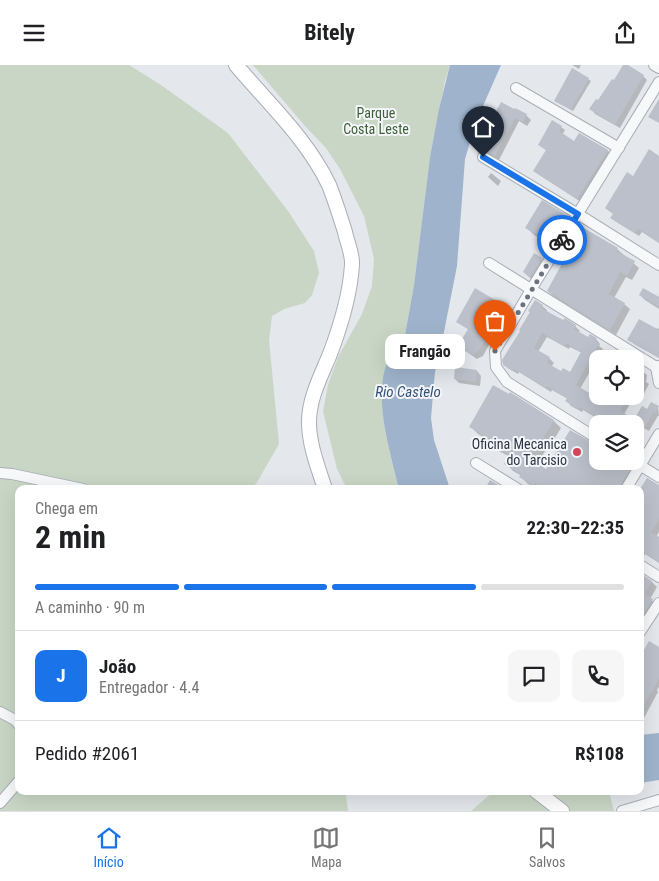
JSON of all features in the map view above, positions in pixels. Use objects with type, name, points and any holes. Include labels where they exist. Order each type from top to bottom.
[{"type":"main road","points":[[236,65],[295,133],[314,159],[340,213],[353,263],[347,305],[311,406],[309,423],[313,454],[324,485]]},
{"type":"main road","points":[[541,795],[562,811]]},
{"type":"street","points":[[654,65],[659,68]]},
{"type":"street","points":[[589,433],[507,381],[496,367],[495,351],[659,82]]},
{"type":"street","points":[[516,88],[619,148]]},
{"type":"street","points":[[483,157],[659,265]]},
{"type":"street","points":[[489,263],[657,367],[659,383]]},
{"type":"street","points":[[644,454],[659,434]]},
{"type":"street","points":[[476,463],[512,485]]},
{"type":"street","points":[[644,467],[659,477]]},
{"type":"street","points":[[628,485],[634,470]]},
{"type":"street","points":[[0,473],[63,485]]},
{"type":"street","points":[[644,568],[659,577]]},
{"type":"street","points":[[644,627],[659,603]]},
{"type":"street","points":[[0,712],[15,720]]},
{"type":"street","points":[[0,803],[15,786]]},
{"type":"street","points":[[622,811],[659,800]]},
{"type":"green space","points":[[0,65],[129,65],[161,85],[228,133],[288,211],[314,251],[319,273],[312,295],[305,303],[284,309],[272,316],[269,340],[279,444],[256,484],[15,485],[15,795],[346,795],[348,811],[0,811]]},
{"type":"green space","name":"Parque Costa Leste","points":[[253,65],[450,65],[430,157],[414,285],[405,335],[407,345],[392,354],[386,370],[383,387],[384,421],[398,485],[345,485],[337,469],[323,411],[328,385],[338,357],[362,314],[372,286],[374,259],[364,216],[340,169],[326,148]]},
{"type":"green space","points":[[489,795],[610,795],[614,811],[471,811]]},
{"type":"water","name":"Rio Castelo","points":[[450,65],[501,65],[476,122],[465,159],[457,266],[435,372],[431,418],[434,440],[449,485],[398,485],[384,421],[382,385],[385,369],[391,355],[394,351],[407,344],[405,335],[414,285],[430,157]]},
{"type":"water","points":[[659,733],[659,780],[644,782],[644,735]]},
{"type":"building","points":[[623,65],[628,65],[644,75],[615,125],[589,109],[596,99],[598,100],[612,79],[614,80]]},
{"type":"building","points":[[572,68],[589,78],[571,110],[554,101]]},
{"type":"building","points":[[659,99],[659,123],[648,117]]},
{"type":"building","points":[[501,102],[527,114],[523,122],[515,118],[495,156],[483,150],[489,138],[476,131],[483,117],[491,121]]},
{"type":"building","points":[[552,120],[562,126],[559,131],[574,141],[579,133],[608,150],[577,199],[533,171],[546,150],[538,145]]},
{"type":"building","points":[[649,149],[659,156],[659,243],[638,229],[635,233],[610,218],[613,214],[605,208],[627,172],[633,176]]},
{"type":"building","points":[[542,200],[568,216],[551,243],[525,228]]},
{"type":"building","points":[[582,227],[618,248],[616,251],[635,261],[627,276],[620,272],[609,294],[625,303],[610,330],[547,291]]},
{"type":"building","points":[[534,253],[542,258],[530,277],[523,272]]},
{"type":"building","points":[[475,288],[505,306],[479,351],[472,355],[458,346],[468,329],[456,322]]},
{"type":"building","points":[[643,288],[659,297],[659,307],[639,295]]},
{"type":"building","points":[[535,300],[543,305],[541,308],[576,325],[574,329],[588,337],[590,334],[597,338],[595,341],[599,344],[596,350],[589,350],[589,362],[576,385],[589,393],[589,405],[623,405],[620,411],[627,415],[593,415],[579,407],[578,409],[565,401],[567,398],[547,386],[546,388],[514,369],[513,371],[503,365],[502,360],[530,312],[528,311]],"holes":[[[542,333],[564,346],[566,343],[581,352],[570,372],[563,368],[561,371],[547,363],[550,357],[534,348]]]},
{"type":"building","points":[[639,319],[659,330],[659,357],[627,340]]},
{"type":"building","points":[[455,367],[477,370],[476,382],[454,379]]},
{"type":"building","points":[[493,385],[509,394],[510,392],[554,420],[529,458],[546,469],[570,430],[589,441],[589,470],[630,470],[620,485],[538,485],[535,483],[532,485],[519,477],[521,474],[504,464],[510,455],[490,444],[492,440],[469,427]]},
{"type":"building","points":[[651,402],[659,406],[655,413],[653,412],[645,428],[644,415],[637,415],[642,406],[647,409]]},
{"type":"building","points":[[647,478],[659,485],[659,519],[651,532],[659,537],[659,562],[644,553],[643,485]]},
{"type":"building","points":[[490,480],[498,485],[487,485]]},
{"type":"building","points":[[644,576],[652,581],[645,594],[653,599],[644,613]]},
{"type":"building","points":[[649,641],[659,647],[659,679],[644,705],[644,674],[644,650]]},
{"type":"way so far","points":[[495,351],[562,240]]},
{"type":"place","name":"Frangão","points":[[495,351]]},
{"type":"place","name":"Oficina Mecanica do Tarcisio","points":[[577,452]]},
{"type":"route","points":[[483,157],[578,214],[562,240]]}]
